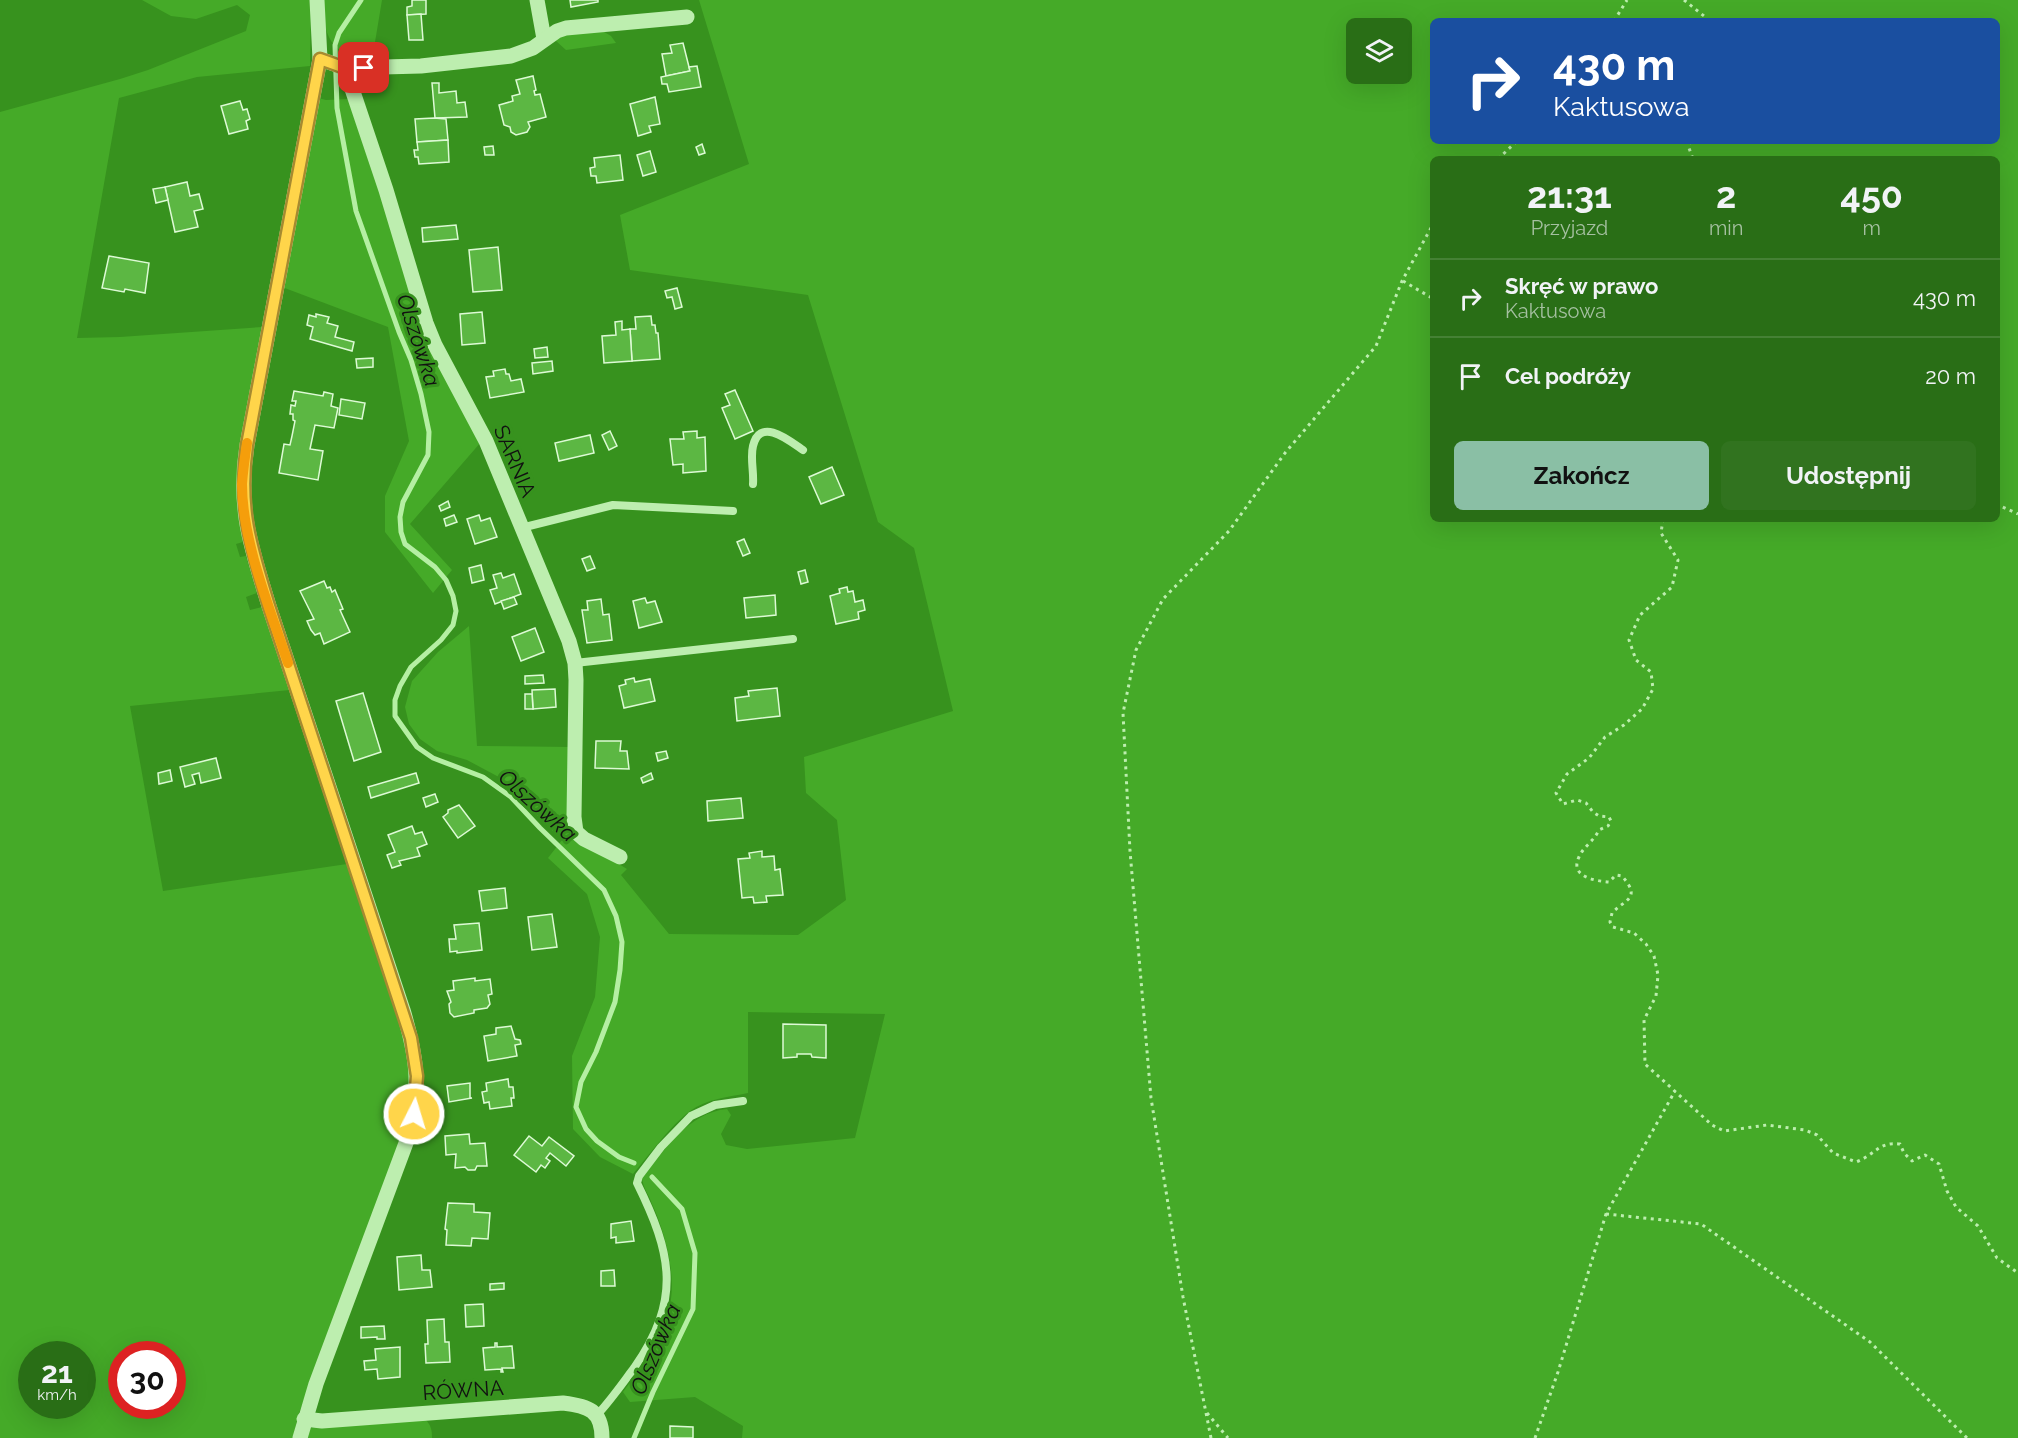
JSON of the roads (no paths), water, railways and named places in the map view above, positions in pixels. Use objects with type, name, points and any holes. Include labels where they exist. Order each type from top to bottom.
[{"type":"street","points":[[300,1438],[304,1419],[409,1135],[414,1114],[417,1076],[411,1038],[403,1010],[266,596],[251,546],[243,507],[242,484],[247,445],[325,61],[317,0]]},
{"type":"street","points":[[537,0],[544,39]]},
{"type":"street","points":[[325,61],[345,68],[421,66],[511,56],[533,48],[544,39],[566,28],[687,17]]},
{"type":"street","name":"SARNIA","points":[[345,68],[386,190],[426,323],[435,345],[486,441],[569,641],[575,663],[574,817],[576,832],[584,839],[620,857]]},
{"type":"street","name":"RÓWNA","points":[[304,1419],[322,1421],[563,1403],[575,1405],[597,1415]]},
{"type":"street","points":[[597,1415],[601,1420],[602,1438]]},
{"type":"lane","points":[[753,484],[753,446],[760,434],[775,432],[803,450]]},
{"type":"lane","points":[[521,528],[613,505],[733,511]]},
{"type":"lane","points":[[575,663],[793,639]]},
{"type":"lane","points":[[597,1415],[611,1400],[638,1362],[660,1322],[666,1303],[668,1284],[665,1263],[648,1204],[637,1183],[639,1176],[661,1147],[691,1116],[715,1105],[743,1101]]},
{"type":"waterway","name":"Olszówka","points":[[361,0],[339,33],[335,45],[337,108],[356,211],[411,360],[429,432],[428,455],[403,502],[400,517],[401,532],[405,544],[435,567],[446,580],[456,611],[453,625],[441,640],[411,667],[395,700],[395,716],[417,747],[433,758],[483,777],[511,797],[604,890],[616,916],[622,942],[620,970],[615,1002],[596,1052],[581,1082],[576,1107],[586,1129],[597,1141],[619,1157],[634,1163]]},
{"type":"waterway","name":"Olszówka","points":[[634,1438],[653,1392],[693,1309],[695,1253],[682,1209],[652,1177]]}]
